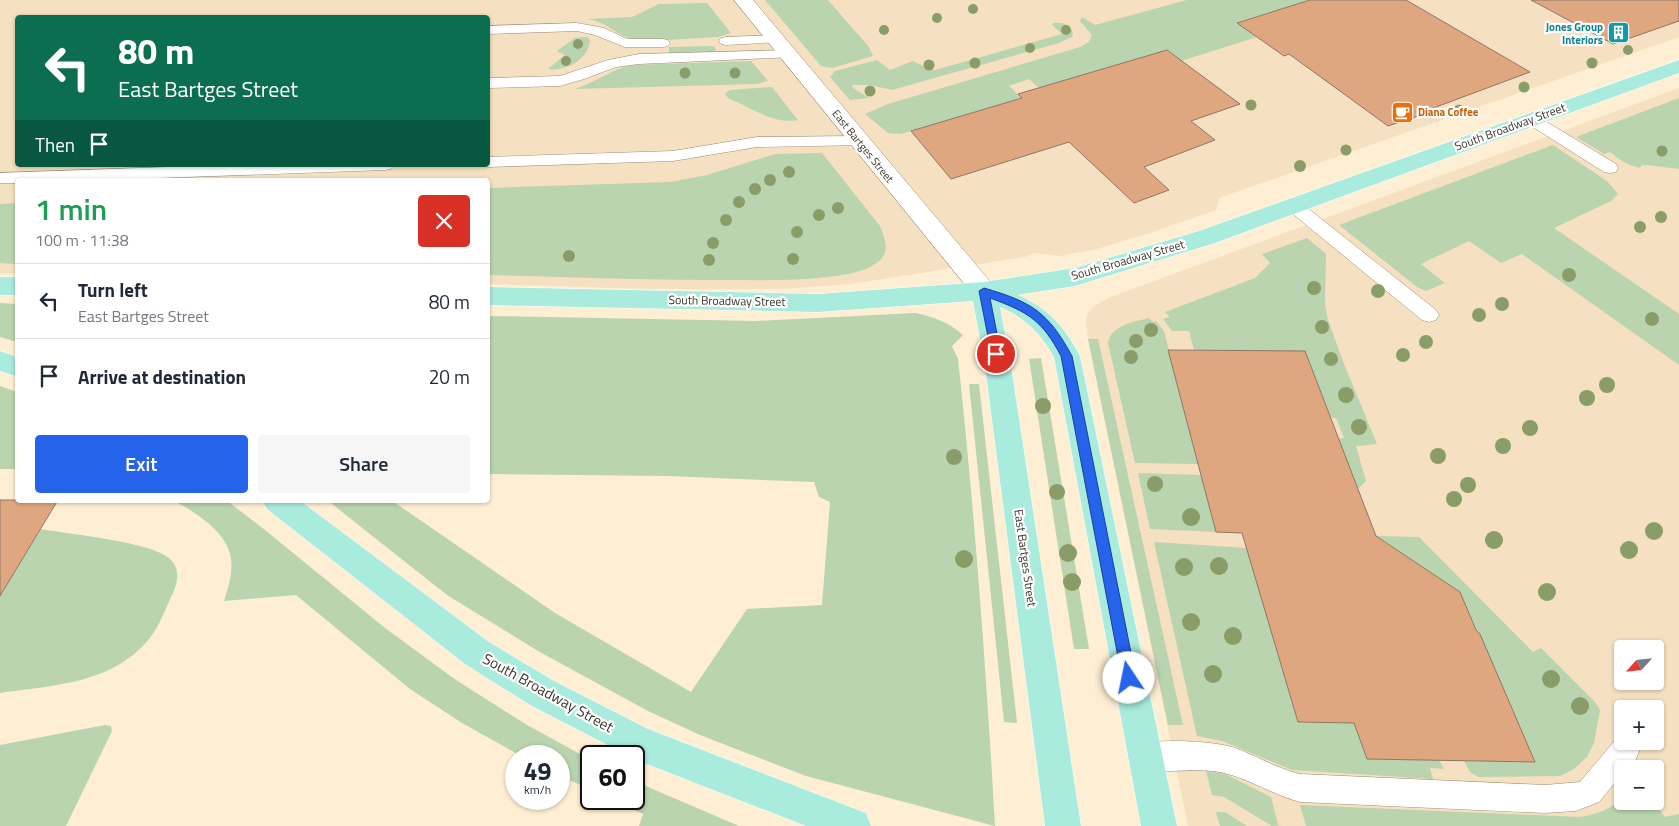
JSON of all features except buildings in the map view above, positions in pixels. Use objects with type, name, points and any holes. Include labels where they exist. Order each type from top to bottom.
[{"type":"main road","name":"South Broadway Street","points":[[490,296],[818,303],[984,291],[1075,277],[1207,237],[1679,66]]},
{"type":"main road","points":[[0,286],[15,286]]},
{"type":"main road","name":"East Bartges Street","points":[[984,291],[1016,303],[1035,313],[1054,334],[1066,356],[1159,826]]},
{"type":"main road","name":"East Bartges Street","points":[[984,291],[998,366],[1063,826]]},
{"type":"main road","points":[[0,361],[15,366]]},
{"type":"main road","name":"South Broadway Street","points":[[281,503],[477,653],[542,693],[639,743],[853,826]]},
{"type":"street","name":"East Bartges Street","points":[[743,0],[984,291]]},
{"type":"lane","points":[[490,30],[577,28],[599,31],[626,43],[674,43]]},
{"type":"lane","points":[[712,42],[775,39]]},
{"type":"lane","points":[[490,83],[560,81],[580,76],[613,63],[639,58],[788,54]]},
{"type":"lane","points":[[1532,119],[1610,168]]},
{"type":"lane","points":[[490,162],[673,156],[757,142],[860,141]]},
{"type":"lane","points":[[0,178],[326,167]]},
{"type":"lane","points":[[1294,206],[1429,315]]},
{"type":"lane","points":[[1144,756],[1194,756],[1228,760],[1280,783],[1300,788],[1544,799],[1576,797],[1589,792],[1625,750]]},
{"type":"shaded area","points":[[0,0],[1679,0],[1679,37],[1219,198],[1216,210],[1097,249],[1060,256],[1034,253],[1025,257],[850,284],[783,289],[648,289],[490,284],[490,178],[15,178],[15,273],[0,273]]},
{"type":"shaded area","points":[[1679,88],[1679,826],[1188,826],[1088,339],[1086,319],[1093,307],[1108,298]]},
{"type":"green space","points":[[765,0],[828,0],[869,47],[873,56],[832,68],[821,66]]},
{"type":"green space","points":[[1187,0],[1310,0],[1238,22],[1257,37],[1181,61],[1167,50],[1039,88],[1029,79],[1009,86],[1022,98],[901,134],[888,133],[865,114],[888,104],[1080,47],[1089,42],[1092,35],[1080,21],[1082,17],[1095,25]]},
{"type":"green space","points":[[707,3],[731,33],[718,37],[659,40],[637,39],[618,33],[600,22],[587,19],[632,17],[659,4]]},
{"type":"green space","points":[[1053,23],[1062,23],[1068,26],[1072,30],[1072,37],[1059,43],[892,90],[870,85],[852,85],[853,88],[869,98],[850,100],[830,77],[835,71],[877,60],[890,70],[913,61],[935,70],[1062,34],[1052,25]]},
{"type":"green space","points":[[588,37],[590,41],[585,54],[575,63],[562,68],[548,69],[565,55],[557,51],[575,38]]},
{"type":"green space","points":[[669,47],[715,47],[716,50],[711,52],[669,53]]},
{"type":"green space","points":[[751,61],[768,81],[756,84],[574,89],[631,65]]},
{"type":"green space","points":[[772,87],[798,120],[789,121],[771,118],[728,98],[725,94],[730,90]]},
{"type":"green space","points":[[1679,98],[1679,169],[1647,165],[1642,165],[1640,168],[1636,167],[1624,162],[1610,152],[1604,154],[1576,137]]},
{"type":"green space","points":[[1553,145],[1607,181],[1618,194],[1611,201],[1554,228],[1679,314],[1679,365],[1522,254],[1501,263],[1469,241],[1421,264],[1445,283],[1426,291],[1417,287],[1339,225]]},
{"type":"green space","points":[[822,153],[880,226],[886,245],[879,261],[872,266],[848,274],[780,280],[655,280],[490,275],[490,188],[670,182],[707,175],[775,154]]},
{"type":"green space","points":[[15,203],[15,264],[0,263],[0,204]]},
{"type":"green space","points":[[1307,238],[1326,254],[1325,304],[1328,320],[1377,444],[1356,446],[1366,481],[1357,490],[1338,439],[1344,438],[1336,418],[1329,417],[1305,352],[1194,350],[1189,331],[1172,331],[1163,319],[1170,317],[1165,312],[1255,278],[1270,263],[1262,254]]},
{"type":"green space","points":[[0,303],[15,304],[15,341],[0,337]]},
{"type":"green space","points":[[915,313],[941,321],[963,335],[952,346],[958,359],[970,475],[995,826],[806,776],[700,735],[648,711],[538,651],[447,595],[331,503],[395,503],[555,613],[691,692],[747,609],[822,605],[830,502],[819,497],[814,482],[667,476],[490,474],[490,316],[755,321]]},
{"type":"green space","points":[[1149,318],[1153,322],[1156,321],[1164,331],[1198,464],[1135,463],[1108,343],[1110,337],[1118,328]]},
{"type":"green space","points":[[1088,339],[1098,339],[1183,725],[1168,725]]},
{"type":"green space","points":[[1041,358],[1089,649],[1074,649],[1029,359]]},
{"type":"green space","points":[[969,384],[979,384],[1017,723],[1004,722]]},
{"type":"green space","points":[[0,386],[15,391],[15,469],[0,469]]},
{"type":"green space","points":[[1138,473],[1201,475],[1216,532],[1150,529]]},
{"type":"green space","points":[[177,503],[230,503],[385,628],[456,680],[527,725],[564,745],[505,745],[505,747],[462,723],[410,689],[296,595],[224,601],[231,568],[229,550],[217,532],[204,520]]},
{"type":"green space","points":[[41,529],[129,543],[161,553],[174,563],[177,573],[176,583],[158,626],[152,635],[121,664],[83,679],[0,693],[0,596]]},
{"type":"green space","points":[[1376,536],[1419,537],[1533,652],[1541,648],[1595,702],[1600,710],[1594,743],[1587,757],[1574,769],[1560,776],[1478,777],[1470,772],[1464,761],[1535,761],[1460,592]]},
{"type":"green space","points":[[1154,542],[1247,548],[1298,722],[1354,723],[1367,759],[1439,760],[1444,769],[1430,768],[1433,779],[1292,770],[1222,741],[1197,736]]},
{"type":"green space","points":[[105,725],[111,726],[112,731],[66,826],[0,826],[0,745]]},
{"type":"green space","points":[[570,749],[580,754],[580,785],[570,780]]},
{"type":"green space","points":[[1206,771],[1225,774],[1271,797],[1278,825],[1281,826],[1272,826],[1224,797],[1212,795]]},
{"type":"green space","points":[[645,786],[739,826],[639,826],[643,814],[634,810],[645,810]]},
{"type":"green space","points":[[1614,804],[1614,810],[1660,810],[1665,817],[1679,814],[1679,826],[1306,826],[1300,805],[1580,817],[1598,813]]},
{"type":"green space","points":[[1216,812],[1225,812],[1247,826],[1220,826]]},
{"type":"place","name":"Jones Group Interiors","points":[[1619,33]]},
{"type":"place","name":"Diana Coffee","points":[[1402,112]]},
{"type":"route","points":[[996,354],[984,291],[1016,303],[1035,313],[1054,334],[1066,356],[1129,678]]}]
